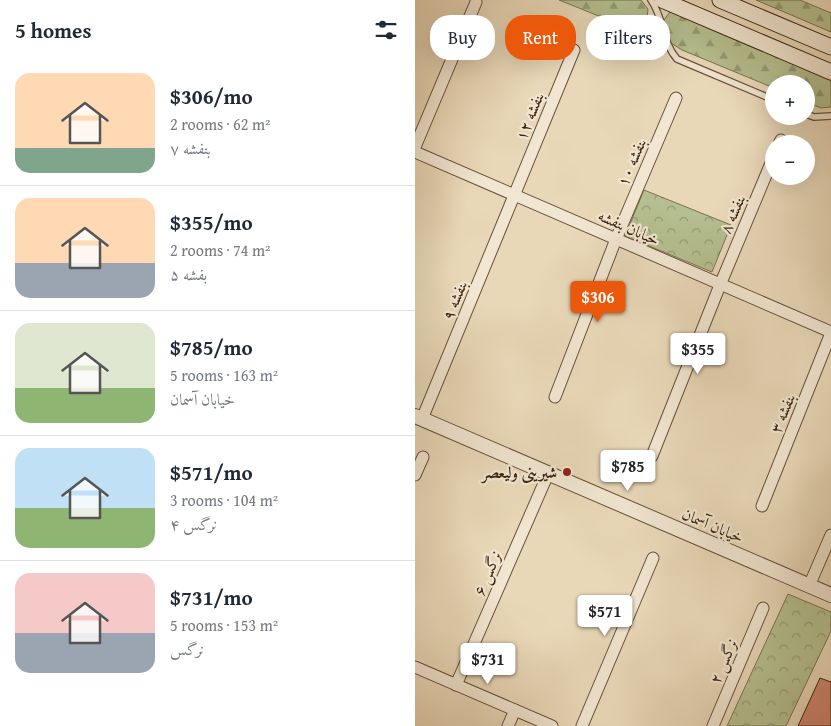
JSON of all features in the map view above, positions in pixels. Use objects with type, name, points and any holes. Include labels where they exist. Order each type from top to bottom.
[{"type":"main road","points":[[662,0],[831,72]]},
{"type":"main road","points":[[720,0],[831,47]]},
{"type":"street","points":[[415,147],[476,2]]},
{"type":"street","name":"بنفشه ۱۲","points":[[515,194],[569,60]]},
{"type":"street","name":"بنفشه ۱۰","points":[[555,397],[616,239],[676,98]]},
{"type":"street","name":"خیابان بنفشه","points":[[415,152],[831,333]]},
{"type":"street","name":"بنفشه ۸","points":[[652,456],[765,178]]},
{"type":"street","name":"بنفشه ۹","points":[[419,418],[515,194]]},
{"type":"street","name":"بنفشه ۳","points":[[762,506],[831,333]]},
{"type":"street","name":"خیابان آسمان","points":[[419,418],[831,595]]},
{"type":"street","points":[[415,475],[423,457]]},
{"type":"street","name":"نرگس ۶","points":[[457,685],[548,474]]},
{"type":"street","points":[[809,586],[831,535]]},
{"type":"street","points":[[581,726],[653,558]]},
{"type":"street","name":"نرگس ۲","points":[[713,726],[763,608]]},
{"type":"street","points":[[415,667],[552,726]]},
{"type":"street","points":[[508,726],[515,710]]},
{"type":"lane","points":[[651,0],[661,21],[670,51],[677,59],[765,96]]},
{"type":"lane","points":[[815,117],[831,116]]},
{"type":"green space","points":[[559,0],[641,0],[648,9],[647,15],[596,15]]},
{"type":"green space","points":[[756,0],[800,0],[831,13],[831,32]]},
{"type":"green space","points":[[670,12],[679,14],[831,81],[831,107],[821,108],[815,106],[815,75],[765,75],[765,84],[682,50],[670,42],[670,15],[668,15]]},
{"type":"green space","points":[[644,190],[731,225],[712,272],[625,236]]},
{"type":"green space","points":[[788,594],[831,612],[831,631],[786,726],[727,726]]},
{"type":"building","points":[[820,678],[831,682],[831,726],[798,726]]},
{"type":"place","name":"شیرینی ولیعصر","points":[[567,472]]}]
